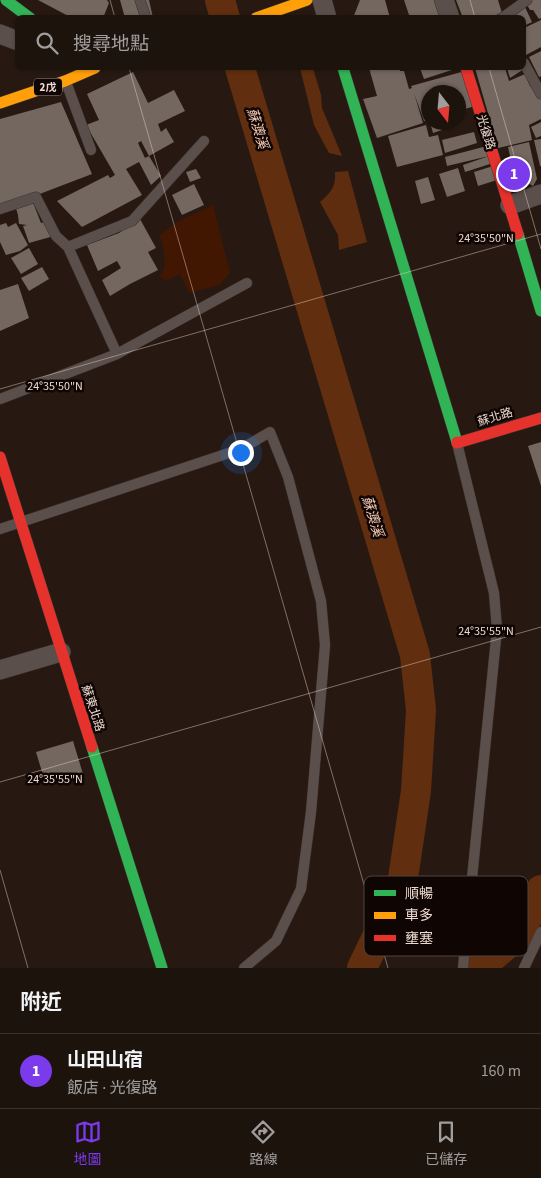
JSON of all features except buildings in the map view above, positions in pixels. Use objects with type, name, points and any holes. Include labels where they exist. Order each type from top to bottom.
[{"type":"street","points":[[6,0],[26,15]]},
{"type":"street","points":[[322,0],[326,15]]},
{"type":"street","points":[[444,0],[449,15]]},
{"type":"street","points":[[265,15],[305,1]]},
{"type":"street","points":[[0,34],[15,40]]},
{"type":"street","name":"2戊","points":[[0,103],[91,70]]},
{"type":"street","points":[[344,70],[457,443]]},
{"type":"street","name":"光復路","points":[[467,70],[538,288],[541,311]]},
{"type":"street","points":[[510,205],[541,194]]},
{"type":"street","name":"蘇北路","points":[[457,443],[541,418]]},
{"type":"street","name":"蘇東北路","points":[[0,457],[162,968]]},
{"type":"street","points":[[0,670],[61,652]]},
{"type":"lane","points":[[140,0],[145,15]]},
{"type":"lane","points":[[506,15],[527,0]]},
{"type":"lane","points":[[526,66],[538,83],[541,94]]},
{"type":"lane","points":[[65,81],[91,150]]},
{"type":"lane","points":[[68,247],[132,221],[204,141]]},
{"type":"lane","points":[[0,209],[36,197],[56,236],[68,247],[117,354]]},
{"type":"lane","points":[[0,399],[117,354],[247,283]]},
{"type":"lane","points":[[0,529],[241,449],[270,432],[288,477],[319,592],[325,645],[312,812],[301,889],[276,941],[244,968]]},
{"type":"lane","points":[[457,443],[494,593],[497,629],[472,876]]},
{"type":"lane","points":[[524,968],[541,932]]},
{"type":"shaded area","points":[[300,70],[314,70],[321,95],[322,108],[342,156],[329,153],[314,125]]},
{"type":"shaded area","points":[[348,171],[367,242],[339,250],[338,235],[320,202],[332,189],[335,182],[335,172]]},
{"type":"shaded area","points":[[213,205],[230,272],[220,285],[189,293],[180,274],[166,281],[160,276],[165,261],[160,235],[177,222]]},
{"type":"waterway","name":"蘇澳溪","points":[[220,0],[224,15]]},
{"type":"waterway","name":"蘇澳溪","points":[[241,70],[415,655],[421,710],[416,791],[403,876]]},
{"type":"waterway","points":[[528,916],[541,890]]},
{"type":"waterway","name":"蘇澳溪","points":[[362,968],[368,956]]},
{"type":"waterway","points":[[479,968],[493,956]]},
{"type":"traffic: fast","points":[[6,0],[26,15]]},
{"type":"traffic: fast","points":[[344,70],[457,442]]},
{"type":"traffic: fast","points":[[518,234],[541,311]]},
{"type":"traffic: fast","points":[[92,747],[162,968]]},
{"type":"traffic: slow","points":[[264,15],[307,0]]},
{"type":"traffic: slow","points":[[0,103],[65,81],[90,70]]},
{"type":"traffic: jam","points":[[467,70],[518,234]]},
{"type":"traffic: jam","points":[[457,442],[541,418]]},
{"type":"traffic: jam","points":[[0,457],[92,747]]},
{"type":"place","name":"山田山宿","points":[[514,174]]}]
